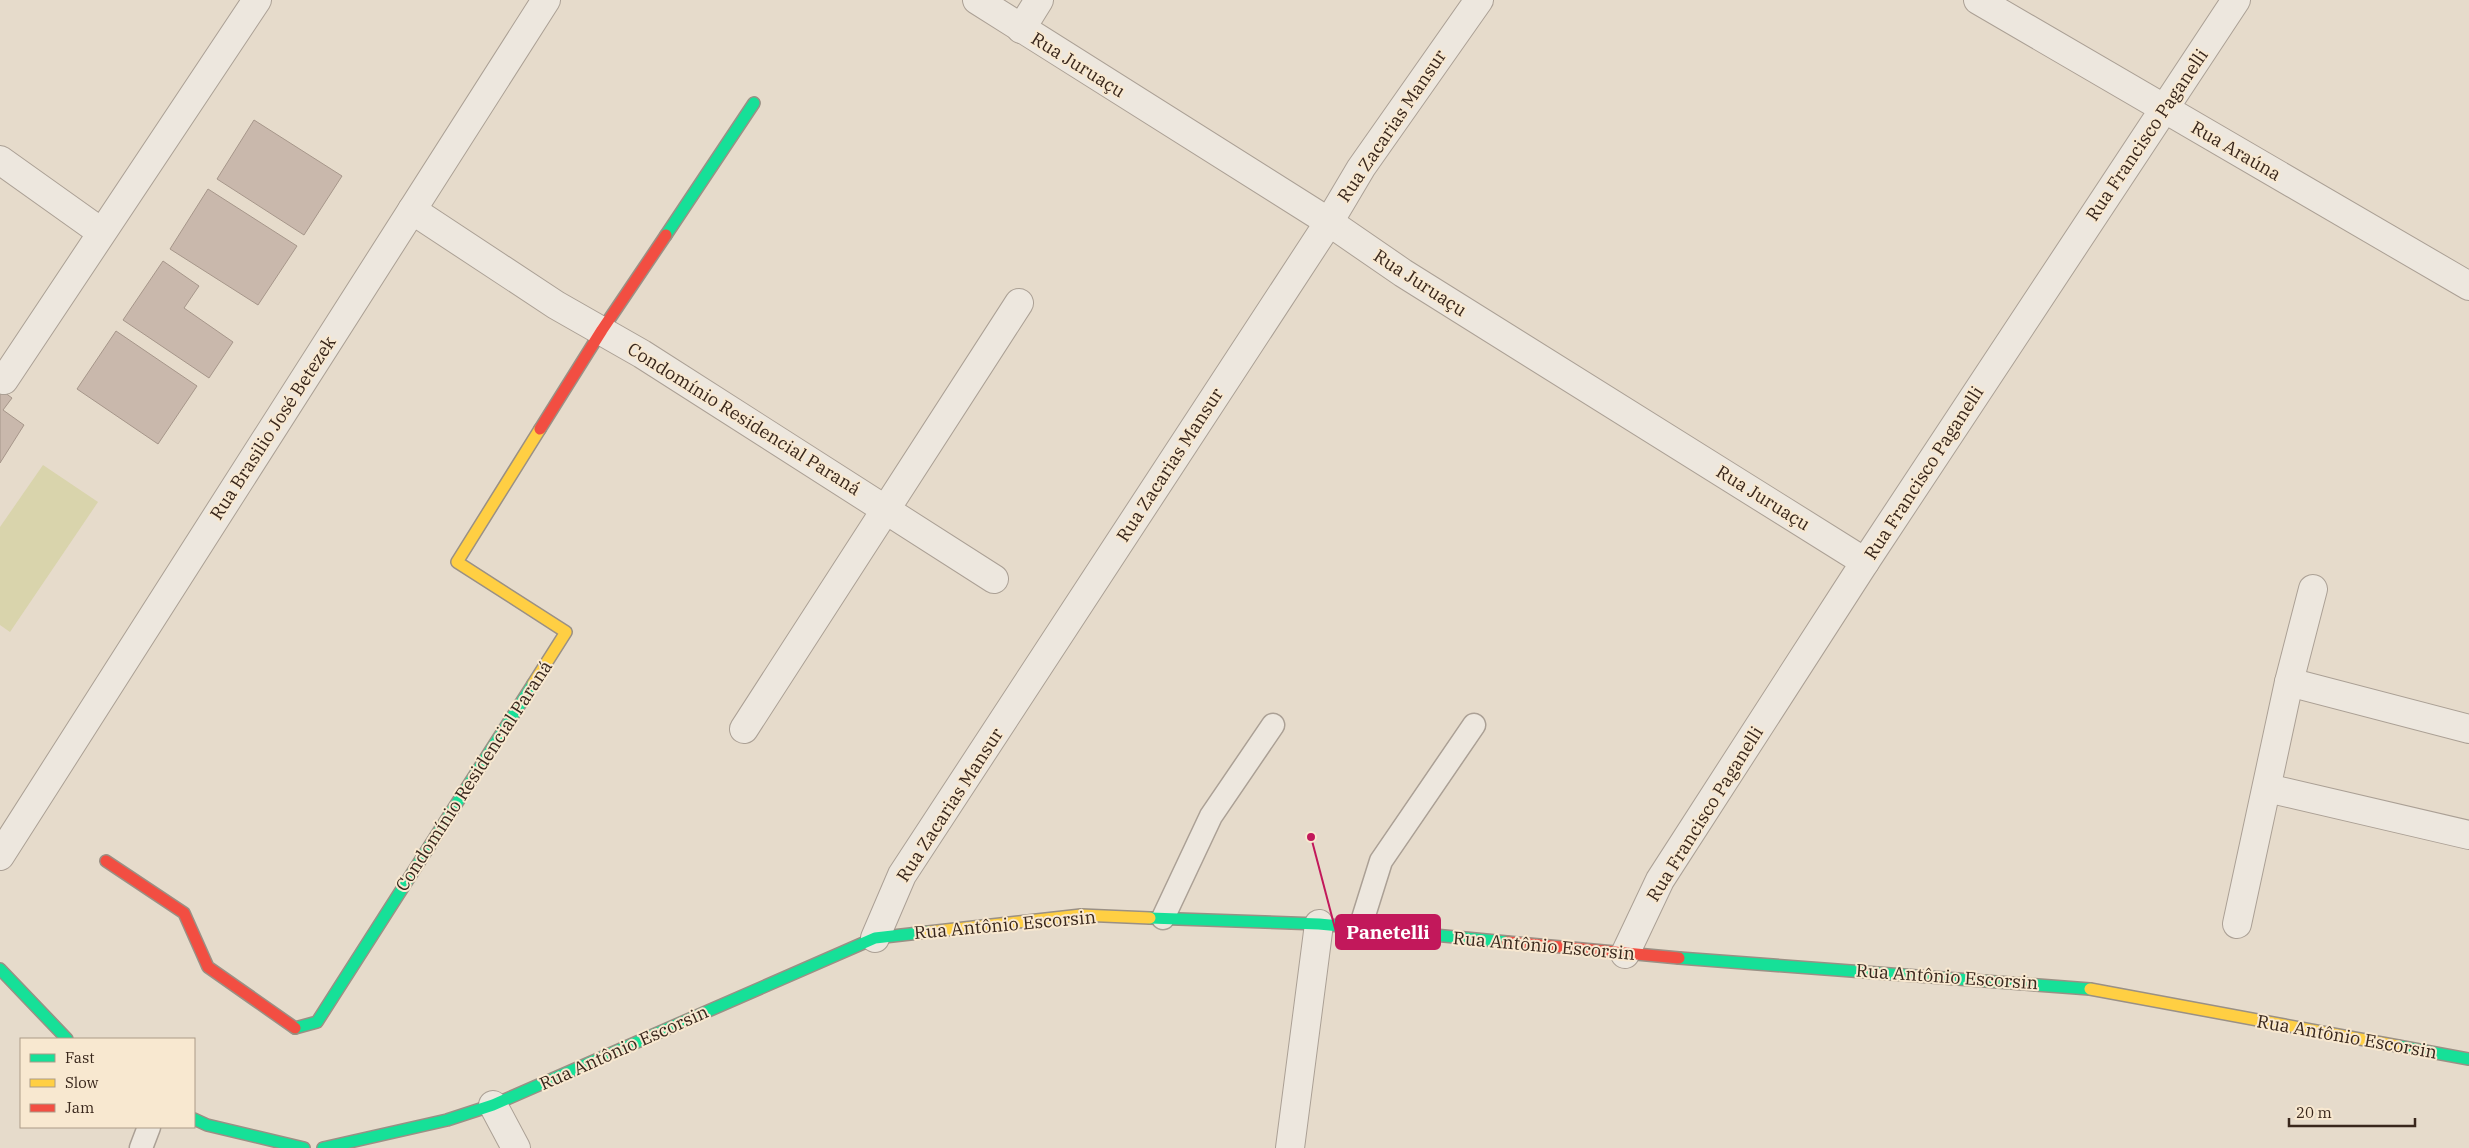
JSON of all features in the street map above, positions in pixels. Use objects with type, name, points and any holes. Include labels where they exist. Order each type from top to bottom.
[{"type":"main road","name":"Condomínio Residencial Paraná","points":[[106,860],[184,913],[208,967],[294,1028],[317,1022],[566,632],[457,562],[602,330],[754,103]]},
{"type":"main road","name":"Rua Antônio Escorsin","points":[[323,1148],[447,1120],[493,1105],[875,938],[1081,915],[1319,924],[1625,954],[2076,986],[2469,1059]]},
{"type":"main road","points":[[0,969],[66,1038]]},
{"type":"main road","points":[[195,1119],[208,1125],[304,1148]]},
{"type":"street","points":[[4,380],[257,0]]},
{"type":"street","name":"Rua Brasilio José Betezek","points":[[0,856],[546,0]]},
{"type":"street","name":"Rua Juruaçu","points":[[977,0],[1020,29],[1329,222],[1403,273],[1865,562]]},
{"type":"street","points":[[1020,29],[1039,0]]},
{"type":"street","name":"Rua Zacarias Mansur","points":[[875,938],[902,876],[1329,222],[1361,168],[1479,0]]},
{"type":"street","name":"Rua Araúna","points":[[1978,0],[2469,286]]},
{"type":"street","name":"Rua Francisco Paganelli","points":[[1625,954],[1660,880],[1865,562],[2236,0]]},
{"type":"street","points":[[0,160],[101,232]]},
{"type":"street","name":"Condomínio Residencial Paraná","points":[[412,210],[556,305],[602,330],[994,579]]},
{"type":"street","points":[[744,729],[1019,302]]},
{"type":"street","points":[[2237,924],[2268,788],[2289,682],[2313,588]]},
{"type":"street","points":[[2289,682],[2469,729]]},
{"type":"street","points":[[2268,788],[2469,835]]},
{"type":"street","points":[[1290,1148],[1319,924]]},
{"type":"street","points":[[493,1105],[516,1148]]},
{"type":"lane","points":[[1162,918],[1211,816],[1273,725]]},
{"type":"lane","points":[[1360,928],[1381,861],[1474,725]]},
{"type":"lane","points":[[141,1148],[149,1128]]},
{"type":"shaded area","points":[[43,465],[98,502],[10,632],[0,625],[0,527]]},
{"type":"building","points":[[254,120],[342,176],[304,235],[217,179]]},
{"type":"building","points":[[208,189],[297,246],[258,305],[170,249]]},
{"type":"building","points":[[163,261],[199,286],[184,308],[233,342],[209,378],[123,320]]},
{"type":"building","points":[[116,331],[197,386],[158,444],[77,389]]},
{"type":"building","points":[[0,389],[12,398],[3,410],[24,425],[0,463]]},
{"type":"traffic: fast","points":[[666,235],[754,103]]},
{"type":"traffic: fast","points":[[295,1028],[317,1022],[533,684]]},
{"type":"traffic: fast","points":[[1150,918],[1319,924],[1507,942]]},
{"type":"traffic: fast","points":[[323,1148],[447,1120],[493,1105],[875,938],[928,932]]},
{"type":"traffic: fast","points":[[1679,958],[2090,989]]},
{"type":"traffic: fast","points":[[0,969],[66,1038]]},
{"type":"traffic: fast","points":[[2398,1046],[2469,1059]]},
{"type":"traffic: fast","points":[[195,1119],[207,1125],[304,1148]]},
{"type":"traffic: slow","points":[[533,684],[566,632],[457,562],[540,429]]},
{"type":"traffic: slow","points":[[928,932],[1081,915],[1150,918]]},
{"type":"traffic: slow","points":[[2090,989],[2398,1046]]},
{"type":"traffic: jam","points":[[540,429],[602,330],[666,235]]},
{"type":"traffic: jam","points":[[106,861],[184,913],[208,967],[295,1028]]},
{"type":"traffic: jam","points":[[1507,942],[1679,958]]},
{"type":"place","name":"Panetelli","points":[[1311,837]]}]
